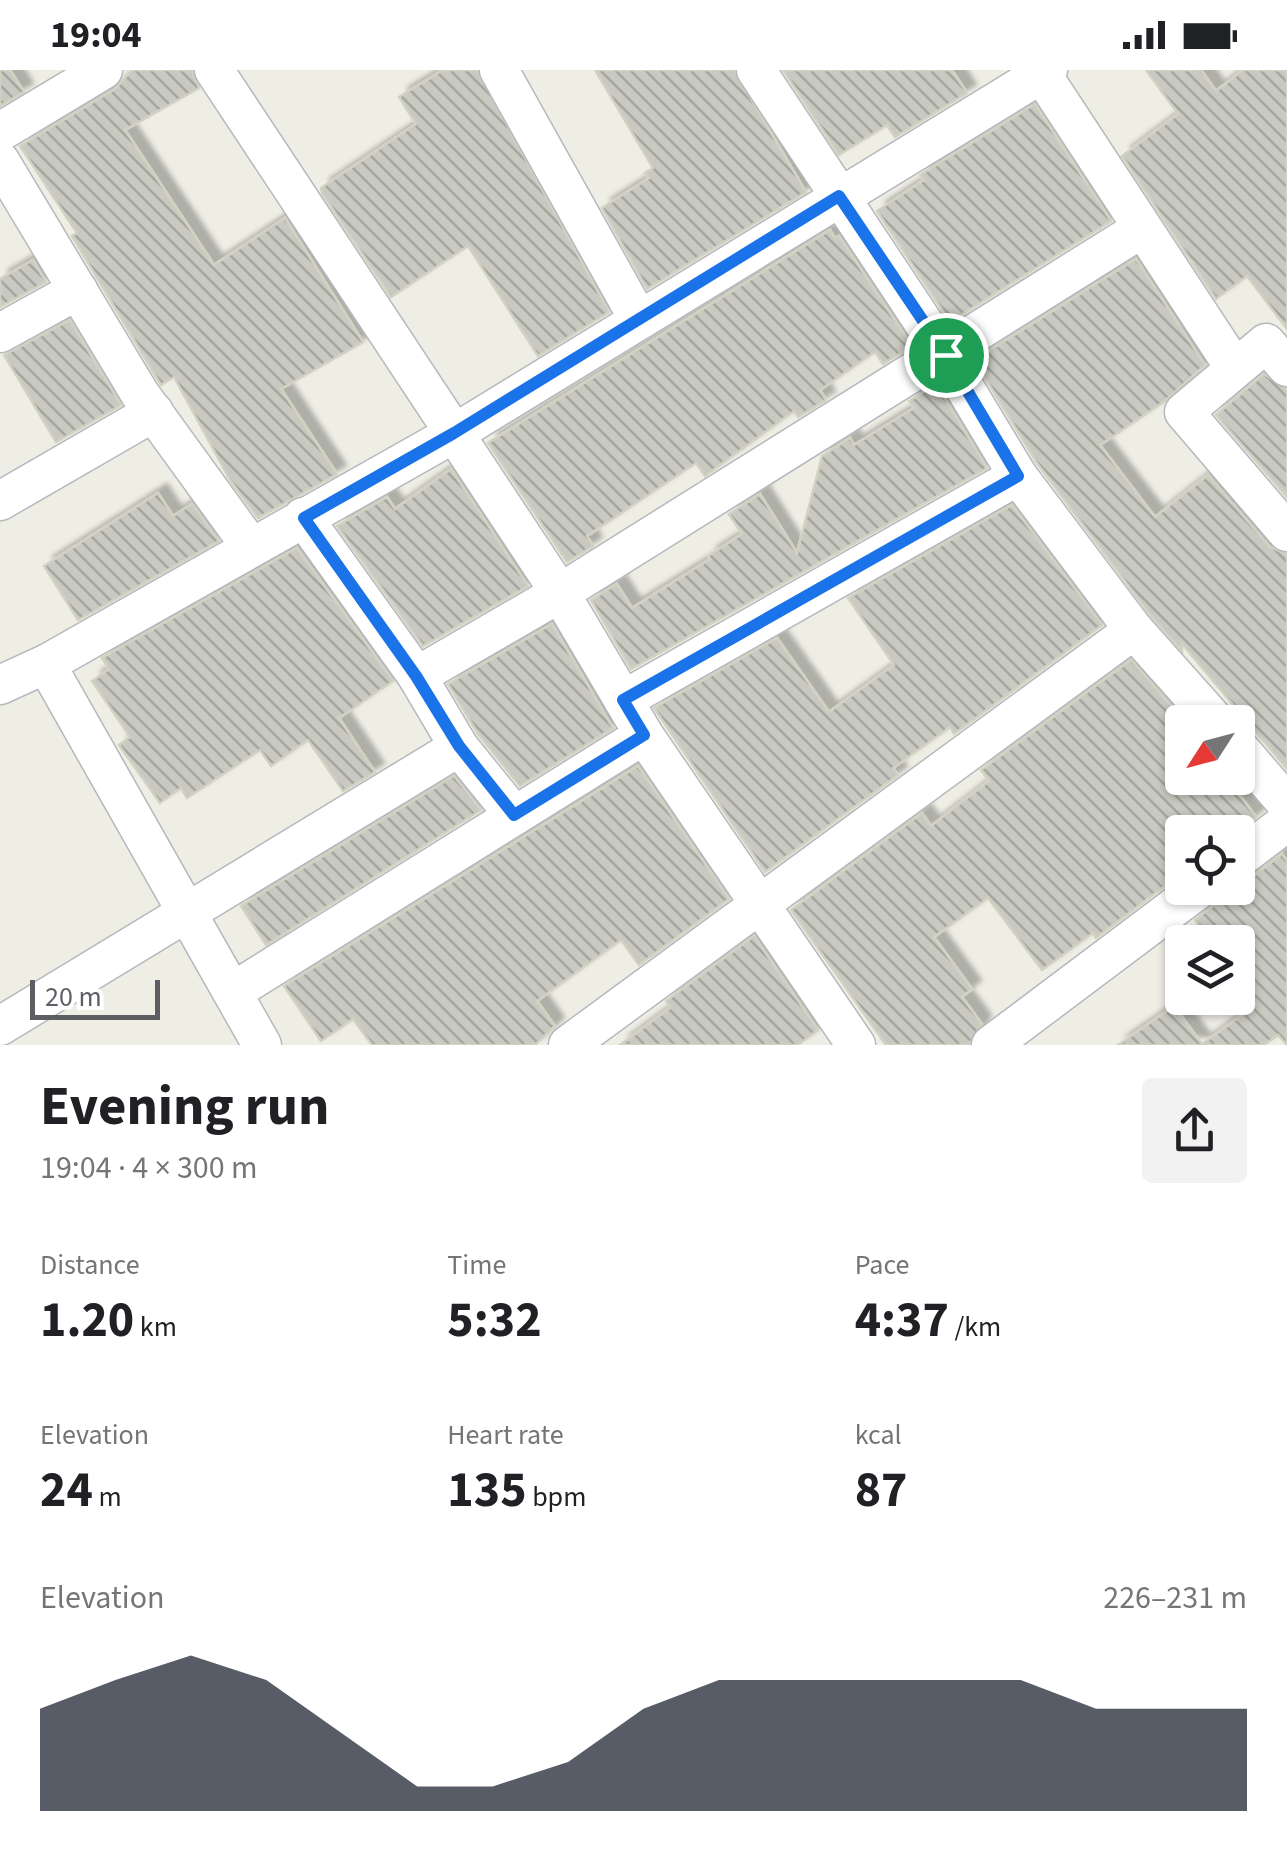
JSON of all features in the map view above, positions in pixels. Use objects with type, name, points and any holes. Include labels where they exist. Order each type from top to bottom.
[{"type":"street","points":[[0,132],[103,70]]},
{"type":"street","points":[[214,70],[560,593],[644,735],[856,1045]]},
{"type":"street","points":[[499,70],[640,320]]},
{"type":"street","points":[[756,70],[946,355],[1018,476],[1134,630],[1201,705]]},
{"type":"street","points":[[0,685],[46,664],[454,433],[1043,71],[1141,230],[1234,367]]},
{"type":"street","points":[[0,161],[154,412],[251,546]]},
{"type":"street","points":[[416,676],[560,593],[1141,230]]},
{"type":"street","points":[[0,333],[78,290]]},
{"type":"street","points":[[1287,367],[1266,343],[1184,412],[1287,532]]},
{"type":"street","points":[[0,500],[154,412]]},
{"type":"street","points":[[623,700],[1018,476]]},
{"type":"street","points":[[304,518],[416,676],[459,746],[514,815]]},
{"type":"street","points":[[568,1045],[1134,630]]},
{"type":"street","points":[[46,664],[262,1045]]},
{"type":"street","points":[[234,991],[644,735]]},
{"type":"street","points":[[0,1026],[459,746]]},
{"type":"street","points":[[1255,767],[1287,804]]},
{"type":"street","points":[[1255,847],[1287,822]]},
{"type":"street","points":[[992,1045],[1177,905]]},
{"type":"building","points":[[0,70],[10,70],[24,92],[0,106]]},
{"type":"building","points":[[132,70],[192,70],[199,88],[125,130],[214,265],[285,218],[363,342],[281,389],[337,474],[258,518],[230,480],[174,377],[161,385],[159,382],[72,236],[77,233],[20,146],[115,89]]},
{"type":"building","points":[[443,70],[477,70],[609,312],[538,356],[468,246],[391,297],[322,193],[321,188],[416,124],[399,97]]},
{"type":"building","points":[[595,70],[734,70],[806,192],[647,289],[602,208],[649,178],[645,173],[653,168]]},
{"type":"building","points":[[783,70],[952,70],[967,93],[895,137],[887,125],[839,155]]},
{"type":"building","points":[[1146,70],[1201,70],[1216,91],[1243,70],[1287,70],[1287,329],[1247,276],[1216,299],[1122,156],[1178,114]]},
{"type":"building","points":[[1035,104],[1111,221],[950,322],[877,211],[924,180],[920,175]]},
{"type":"building","points":[[830,230],[835,238],[839,236],[912,346],[883,364],[875,352],[820,390],[826,400],[798,417],[794,411],[705,476],[696,463],[587,536],[593,546],[567,562],[488,443]]},
{"type":"building","points":[[1136,259],[1205,365],[1165,401],[1100,445],[1155,517],[1208,475],[1270,547],[1287,554],[1287,769],[1255,731],[1255,705],[1233,705],[1182,644],[1182,651],[1151,616],[1037,463],[974,360]]},
{"type":"building","points":[[33,260],[46,282],[0,307],[0,279]]},
{"type":"building","points":[[70,320],[121,405],[56,442],[4,355]]},
{"type":"building","points":[[1264,374],[1287,389],[1287,497],[1216,415]]},
{"type":"building","points":[[936,384],[987,468],[631,669],[591,600],[617,584],[632,608],[742,534],[729,514],[760,494],[797,553],[822,456],[850,438],[854,445],[914,408],[909,401]]},
{"type":"building","points":[[451,469],[528,586],[423,646],[337,526],[387,497],[395,509]]},
{"type":"building","points":[[158,493],[173,516],[192,504],[219,541],[78,620],[44,566]]},
{"type":"building","points":[[1012,505],[1102,625],[954,734],[950,727],[893,768],[898,775],[765,872],[654,708],[777,638],[829,712],[894,665],[848,598]]},
{"type":"building","points":[[297,548],[393,681],[339,718],[375,772],[343,791],[308,740],[271,766],[260,750],[187,798],[181,788],[160,803],[119,745],[130,737],[92,681],[109,669],[102,658]]},
{"type":"building","points":[[552,624],[613,728],[520,786],[478,734],[448,684]]},
{"type":"building","points":[[1131,660],[1171,705],[1165,705],[1165,795],[1240,795],[1255,815],[1165,815],[1165,886],[1096,938],[1093,933],[1042,970],[988,898],[934,937],[972,989],[962,997],[982,1024],[969,1045],[886,1045],[791,910],[922,813],[931,826],[989,781],[981,770]]},
{"type":"building","points":[[638,766],[729,899],[639,965],[621,940],[537,1001],[555,1026],[535,1045],[372,1045],[353,1019],[321,1041],[284,986]]},
{"type":"building","points":[[454,776],[481,810],[266,945],[241,906]]},
{"type":"building","points":[[1282,854],[1287,861],[1287,1045],[1278,1035],[1264,1045],[1118,1045],[1165,1012],[1181,1015],[1202,1044],[1242,1015],[1255,1015],[1255,925],[1199,925],[1195,920],[1214,905],[1255,905],[1255,875]]},
{"type":"building","points":[[754,936],[818,1030],[798,1045],[620,1045],[670,1008],[666,1001]]},
{"type":"route","points":[[839,196],[946,355],[1018,476],[623,700],[644,735],[514,815],[459,746],[416,676],[304,518],[454,433],[839,196]]}]
